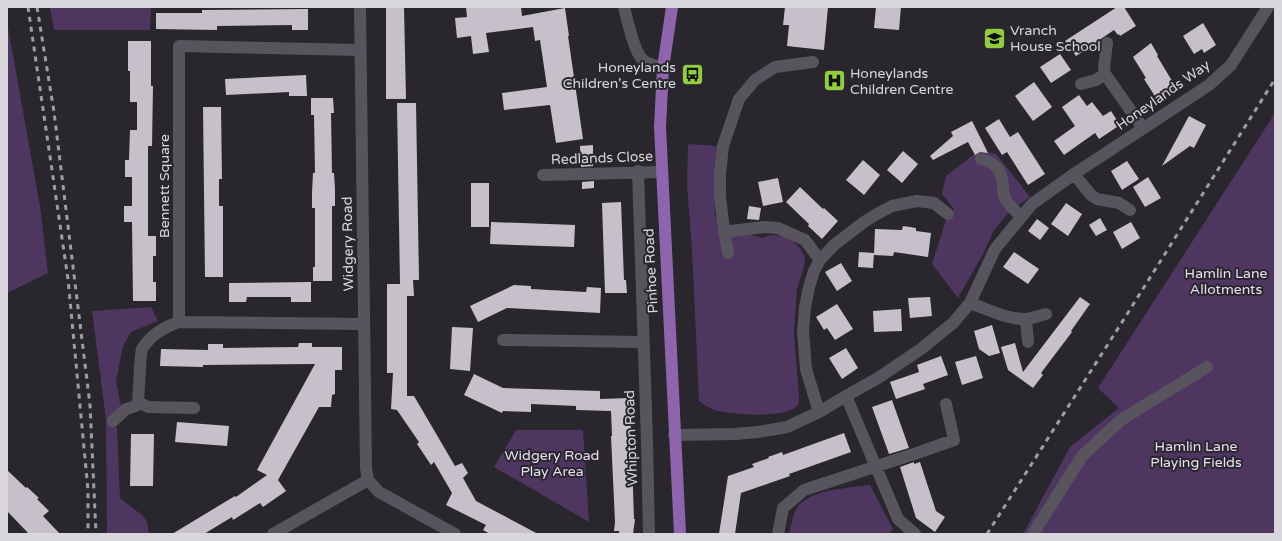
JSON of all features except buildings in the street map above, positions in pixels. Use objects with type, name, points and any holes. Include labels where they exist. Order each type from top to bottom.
[{"type":"main road","name":"Pinhoe Road","points":[[672,7],[663,68],[660,127],[680,534]]},
{"type":"street","name":"Widgery Road","points":[[360,7],[365,450],[368,480]]},
{"type":"street","points":[[624,7],[636,48],[642,58],[663,68]]},
{"type":"street","name":"Honeylands Way","points":[[674,435],[758,432],[787,427],[819,412],[878,378],[921,349],[953,323],[970,303],[995,249],[1032,204],[1074,174],[1209,85],[1231,65],[1268,7]]},
{"type":"street","points":[[1107,42],[1104,74],[1143,128]]},
{"type":"street","name":"Bennett Square","points":[[179,322],[179,46],[360,50]]},
{"type":"street","points":[[728,253],[720,197],[720,174],[724,146],[739,98],[755,80],[775,67],[813,62]]},
{"type":"street","points":[[1081,84],[1096,80],[1104,74]]},
{"type":"street","points":[[981,159],[990,161],[998,168],[1004,196],[1008,204],[1021,216]]},
{"type":"street","name":"Redlands Close","points":[[543,175],[638,171],[662,172]]},
{"type":"street","name":"Whipton Road","points":[[638,171],[649,534]]},
{"type":"street","points":[[1074,174],[1091,196],[1097,199],[1119,203],[1130,210]]},
{"type":"street","points":[[819,412],[806,369],[804,331],[805,307],[809,287],[814,271],[820,260],[834,245],[864,222],[892,206],[918,200],[934,203],[948,214]]},
{"type":"street","points":[[724,230],[732,231],[763,227],[778,228],[805,240],[820,260]]},
{"type":"street","points":[[970,303],[1004,315],[1026,319],[1046,314]]},
{"type":"street","points":[[1026,319],[1028,342]]},
{"type":"street","points":[[113,420],[126,409],[136,406],[138,402],[142,350],[154,335],[163,328],[179,322],[364,324]]},
{"type":"street","points":[[503,340],[643,342]]},
{"type":"street","points":[[1033,534],[1082,456],[1121,420],[1207,367]]},
{"type":"street","points":[[846,396],[898,519],[915,534]]},
{"type":"street","points":[[138,402],[148,407],[194,408]]},
{"type":"street","points":[[778,534],[783,508],[804,490],[954,440],[946,404]]},
{"type":"street","points":[[273,534],[368,480],[379,492],[455,534]]},
{"type":"green space","points":[[50,7],[151,7],[150,30],[54,30]]},
{"type":"green space","points":[[7,22],[40,206],[48,273],[7,293]]},
{"type":"green space","name":"Hamlin Lane Playing Fields","points":[[1275,113],[1275,534],[1023,534],[1070,447],[1119,408],[1098,388]]},
{"type":"green space","points":[[688,144],[717,146],[714,181],[715,217],[745,233],[762,238],[771,235],[782,236],[793,241],[800,248],[805,257],[804,267],[797,289],[794,333],[799,403],[794,408],[785,412],[774,414],[748,414],[725,412],[712,409],[699,401],[692,249],[687,185]]},
{"type":"green space","points":[[980,150],[996,154],[1030,197],[1009,212],[994,230],[983,254],[958,298],[932,264],[946,220],[954,209],[942,194],[946,176]]},
{"type":"green space","points":[[151,307],[158,321],[131,332],[123,346],[116,381],[121,407],[112,415],[117,429],[120,498],[143,516],[147,522],[149,534],[107,534],[106,419],[92,311]]},
{"type":"green space","name":"Widgery Road Play Area","points":[[516,430],[583,430],[589,522],[494,467]]},
{"type":"green space","points":[[870,485],[893,529],[889,534],[789,534],[796,510],[801,503],[809,498],[829,491]]},
{"type":"railway","points":[[28,7],[68,279],[88,490],[88,534]]},
{"type":"railway","points":[[37,7],[54,112],[90,405],[96,534]]},
{"type":"railway","points":[[987,534],[1275,79]]},
{"type":"place","name":"Vranch House School","points":[[994,38]]},
{"type":"place","name":"Honeylands Children's Centre","points":[[692,75]]},
{"type":"place","name":"Honeylands Children Centre","points":[[835,81]]},
{"type":"park label","name":"Hamlin Lane Allotments","points":[[1226,282]]}]
